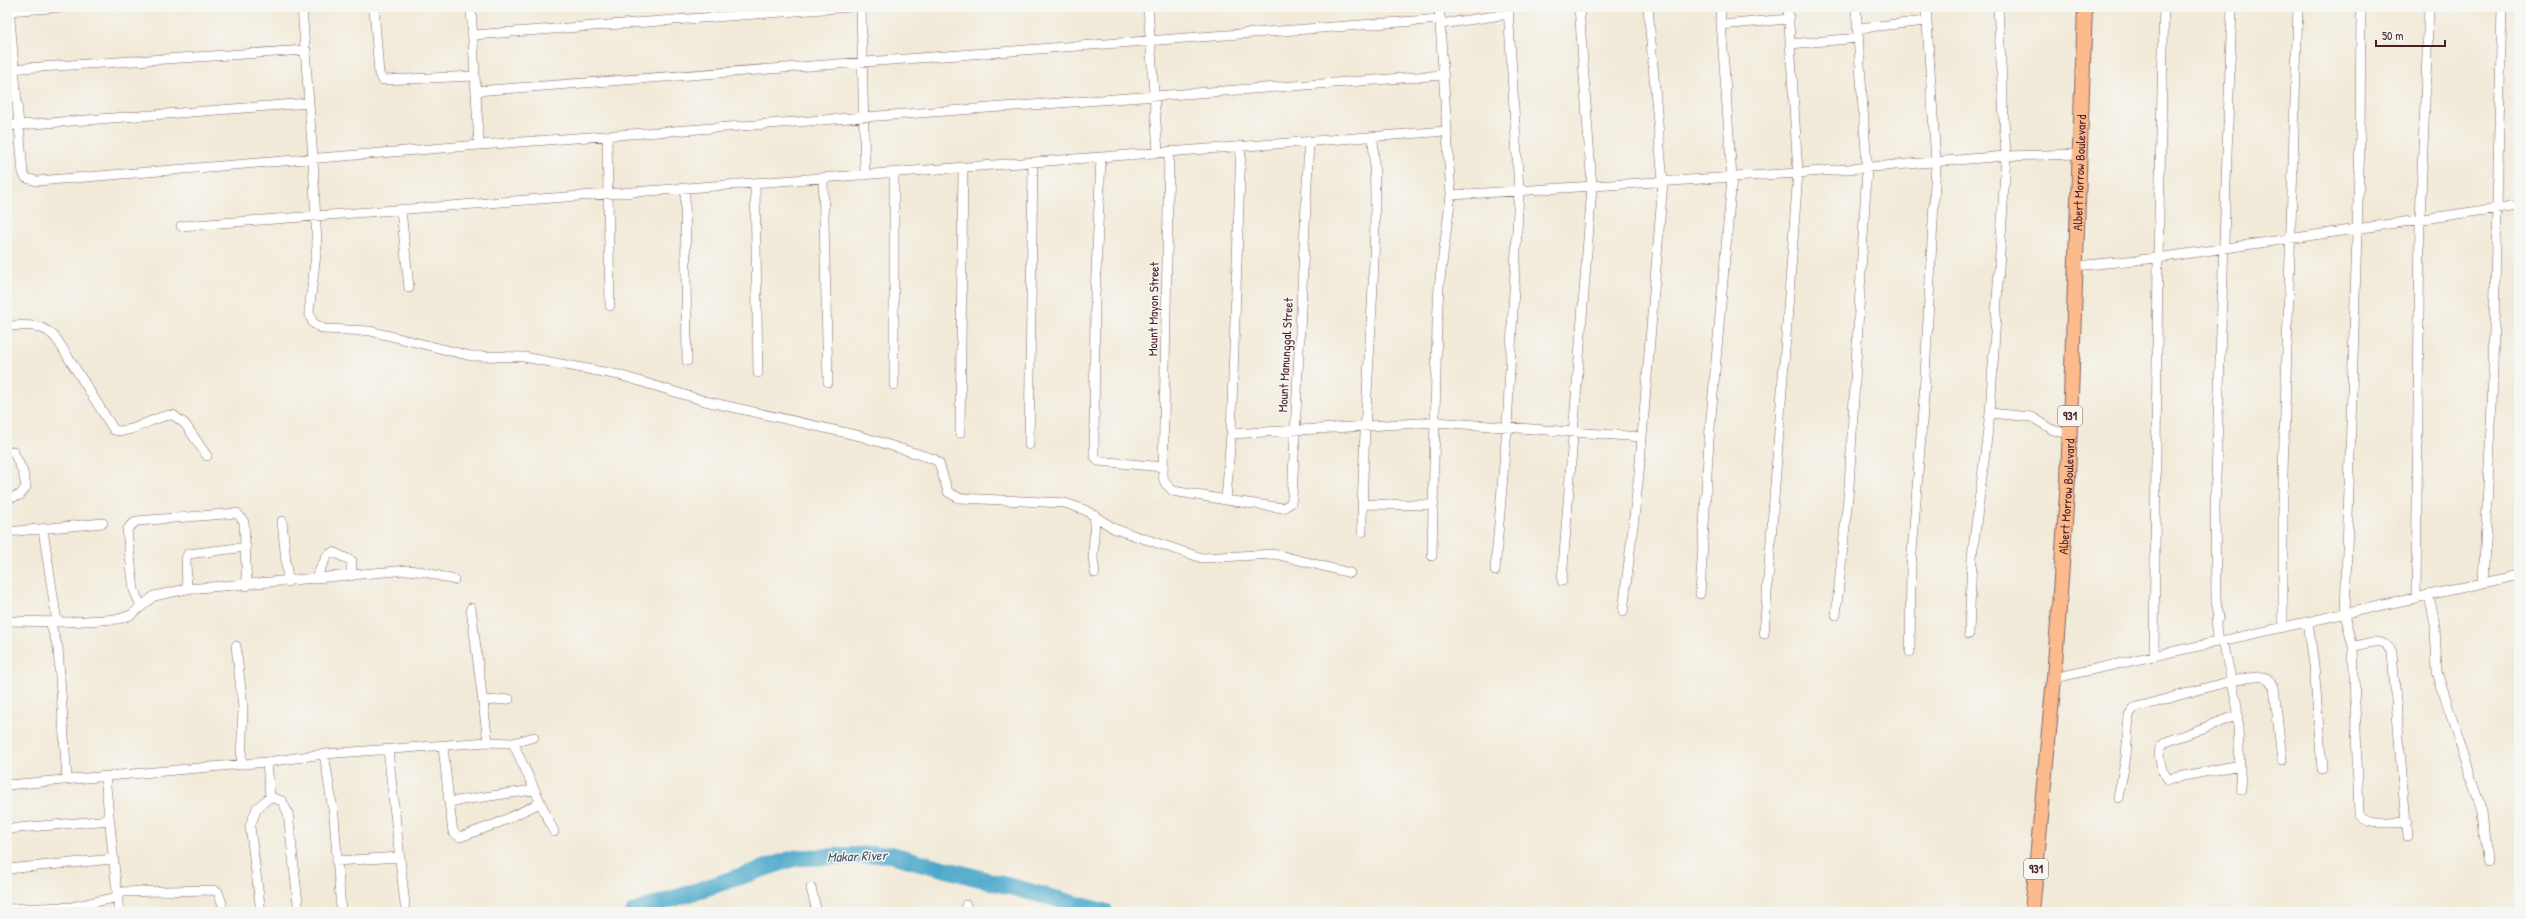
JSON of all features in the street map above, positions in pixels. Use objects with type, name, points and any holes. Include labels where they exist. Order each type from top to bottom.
[{"type":"main road","name":"Albert Morrow Boulevard","points":[[2032,912],[2054,678],[2068,479],[2085,7]]},
{"type":"street","points":[[65,7],[8,10],[10,69],[23,173],[26,178],[36,181],[479,145],[1444,75]]},
{"type":"street","points":[[302,7],[310,103],[316,258],[309,312],[313,323],[324,329],[370,331],[471,356],[524,357],[624,376],[705,401],[860,436],[928,455],[939,463],[948,492],[959,498],[1065,503],[1085,510],[1115,529],[1202,558],[1275,554],[1350,573]]},
{"type":"street","points":[[374,7],[379,74],[383,80],[475,76]]},
{"type":"street","points":[[471,7],[479,145]]},
{"type":"street","points":[[472,35],[850,7]]},
{"type":"street","points":[[861,7],[866,175]]},
{"type":"street","points":[[1148,7],[1158,152]]},
{"type":"street","points":[[1432,556],[1439,295],[1451,195],[1439,7]]},
{"type":"street","points":[[1562,581],[1563,548],[1592,187],[1579,7]]},
{"type":"street","points":[[1623,612],[1639,481],[1641,437],[1663,182],[1648,7]]},
{"type":"street","points":[[1700,594],[1709,440],[1732,178],[1720,7]]},
{"type":"street","points":[[1764,634],[1798,173],[1788,7]]},
{"type":"street","points":[[1836,615],[1849,487],[1867,167],[1856,7]]},
{"type":"street","points":[[1910,652],[1911,566],[1924,396],[1936,163],[1926,7]]},
{"type":"street","points":[[1969,634],[1972,557],[1990,413],[2006,156],[1998,7]]},
{"type":"street","points":[[2154,656],[2158,258],[2164,7]]},
{"type":"street","points":[[2232,7],[2215,507],[2216,601],[2219,616],[2216,622],[2220,641],[2234,681],[2238,715],[2241,790]]},
{"type":"street","points":[[2283,628],[2283,473],[2289,240],[2298,7]]},
{"type":"street","points":[[2361,7],[2357,230],[2345,614],[2352,647],[2359,813],[2365,820],[2371,822],[2407,822]]},
{"type":"street","points":[[2416,598],[2420,219],[2429,7]]},
{"type":"street","points":[[2483,583],[2498,208],[2502,7]]},
{"type":"street","points":[[476,91],[1150,40],[1441,21],[1508,10],[1519,191],[1507,428],[1495,571]]},
{"type":"street","points":[[1721,25],[1788,20]]},
{"type":"street","points":[[1858,28],[1927,21]]},
{"type":"street","points":[[1790,44],[1859,38]]},
{"type":"street","points":[[10,69],[306,50]]},
{"type":"street","points":[[7,126],[310,103]]},
{"type":"street","points":[[181,226],[1101,158],[1169,151],[1447,132]]},
{"type":"street","points":[[607,136],[610,306]]},
{"type":"street","points":[[1362,532],[1364,425],[1375,222],[1373,137]]},
{"type":"street","name":"Mount Manunggal Street","points":[[1226,500],[1283,508],[1291,503],[1308,141]]},
{"type":"street","points":[[1226,500],[1231,434],[1240,146]]},
{"type":"street","name":"Mount Mayon Street","points":[[1169,151],[1163,467],[1165,483],[1173,491],[1226,500]]},
{"type":"street","points":[[1451,195],[1732,178],[1936,163],[2006,156],[2080,154]]},
{"type":"street","points":[[1101,158],[1095,296],[1094,455],[1098,461],[1163,467]]},
{"type":"street","points":[[1029,444],[1033,162]]},
{"type":"street","points":[[960,433],[962,168]]},
{"type":"street","points":[[894,173],[894,385]]},
{"type":"street","points":[[823,179],[828,382]]},
{"type":"street","points":[[755,184],[758,373]]},
{"type":"street","points":[[685,189],[687,361]]},
{"type":"street","points":[[2076,266],[2158,258],[2289,240],[2519,205]]},
{"type":"street","points":[[401,210],[409,288]]},
{"type":"street","points":[[7,326],[36,326],[49,330],[58,341],[114,430],[123,430],[157,417],[173,415],[185,424],[207,456]]},
{"type":"street","points":[[1990,413],[2032,417],[2053,430],[2069,434]]},
{"type":"street","points":[[1231,434],[1295,431],[1364,425],[1436,422],[1641,437]]},
{"type":"street","points":[[7,499],[20,495],[26,487],[23,472],[13,451]]},
{"type":"street","points":[[1362,504],[1434,505]]},
{"type":"street","points":[[141,606],[134,590],[127,531],[132,524],[137,521],[237,513],[244,522],[246,547],[246,586]]},
{"type":"street","points":[[1095,516],[1093,551],[1095,573]]},
{"type":"street","points":[[282,521],[288,582]]},
{"type":"street","points":[[7,532],[43,530],[103,523]]},
{"type":"street","points":[[43,530],[58,648],[67,780]]},
{"type":"street","points":[[187,589],[186,559],[188,554],[246,547]]},
{"type":"street","points":[[315,579],[327,556],[334,552],[352,561],[352,576]]},
{"type":"street","points":[[7,621],[54,622],[119,620],[131,615],[141,606],[161,594],[187,589],[246,586],[416,570],[454,580]]},
{"type":"street","points":[[2054,678],[2519,575]]},
{"type":"street","points":[[2429,595],[2435,625],[2437,672],[2482,812],[2487,861]]},
{"type":"street","points":[[471,608],[488,742]]},
{"type":"street","points":[[2308,622],[2314,665],[2322,769]]},
{"type":"street","points":[[2352,647],[2377,642],[2389,646],[2392,652],[2407,822],[2407,838]]},
{"type":"street","points":[[236,646],[243,708],[241,764]]},
{"type":"street","points":[[2118,798],[2132,711],[2134,708],[2234,681],[2259,677],[2266,678],[2271,682],[2282,760]]},
{"type":"street","points":[[484,701],[509,699]]},
{"type":"street","points":[[2238,715],[2174,738],[2160,748],[2159,755],[2162,770],[2168,779],[2240,765]]},
{"type":"street","points":[[7,786],[267,762],[324,754],[488,742],[513,743],[534,738]]},
{"type":"street","points":[[513,743],[533,790],[554,832]]},
{"type":"street","points":[[443,746],[453,832],[460,837],[496,824],[540,803]]},
{"type":"street","points":[[388,750],[405,905]]},
{"type":"street","points":[[324,754],[334,816],[336,861],[341,910]]},
{"type":"street","points":[[267,762],[270,797]]},
{"type":"street","points":[[105,777],[120,912]]},
{"type":"street","points":[[449,802],[533,790]]},
{"type":"street","points":[[261,912],[250,826],[257,808],[270,797]]},
{"type":"street","points":[[270,797],[282,801],[288,813],[299,912]]},
{"type":"street","points":[[7,829],[110,820]]},
{"type":"street","points":[[336,861],[400,857]]},
{"type":"street","points":[[7,869],[113,859]]},
{"type":"street","points":[[811,888],[817,912]]},
{"type":"street","points":[[7,909],[72,910],[118,894],[213,890],[218,892],[222,903]]},
{"type":"waterway","name":"Makar River","points":[[634,912],[795,858],[889,854],[1105,912]]}]
